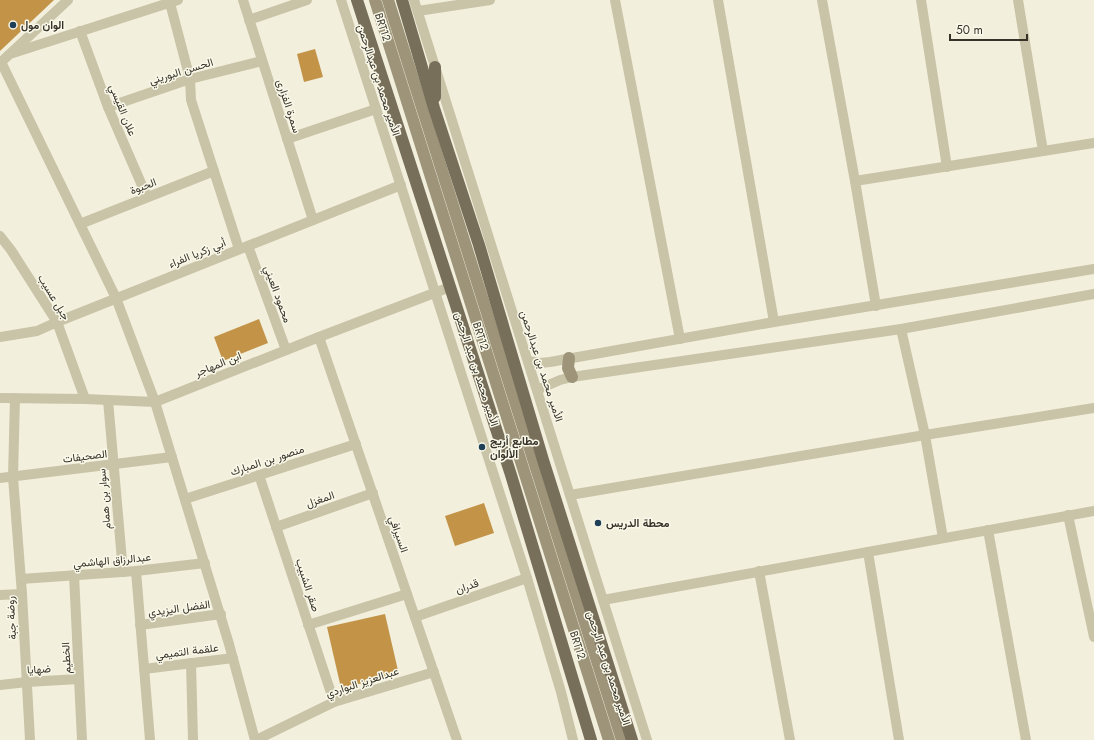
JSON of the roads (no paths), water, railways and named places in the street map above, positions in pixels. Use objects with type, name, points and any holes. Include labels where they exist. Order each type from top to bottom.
[{"type":"main road","name":"الأمير محمد بن عبد الرحمن","points":[[357,0],[511,475],[591,740]]},
{"type":"main road","name":"BRT12","points":[[374,0],[609,740]]},
{"type":"main road","name":"BRT12","points":[[388,0],[622,740]]},
{"type":"main road","name":"الأمير محمد بن عبد الرحمن","points":[[402,0],[434,108],[484,243],[543,460],[632,740]]},
{"type":"main road","points":[[434,108],[435,67]]},
{"type":"main road","points":[[569,358],[568,368],[572,377]]},
{"type":"street","points":[[68,0],[1,63],[116,298],[155,402],[221,614],[255,740]]},
{"type":"street","name":"سمرة الفزارى","points":[[243,0],[313,220]]},
{"type":"street","points":[[249,20],[307,0]]},
{"type":"street","name":"الأمير محمد بن عبدالرحمن","points":[[341,0],[527,578],[561,692],[573,740]]},
{"type":"street","name":"الأمير محمد بن عبدالرحمن","points":[[414,0],[435,67],[484,243],[528,361],[647,740]]},
{"type":"street","points":[[418,11],[490,0]]},
{"type":"street","points":[[615,0],[680,339]]},
{"type":"street","points":[[718,0],[774,322]]},
{"type":"street","points":[[822,0],[876,306]]},
{"type":"street","points":[[921,0],[947,167]]},
{"type":"street","points":[[1018,0],[1043,151]]},
{"type":"street","points":[[13,52],[80,31],[159,3],[174,1]]},
{"type":"street","name":"محمود العيني","points":[[174,1],[190,79],[191,100],[214,171],[286,350]]},
{"type":"street","name":"علان القيسي","points":[[80,31],[108,107],[147,197]]},
{"type":"street","name":"الحسن البوريني","points":[[108,107],[190,79],[262,61]]},
{"type":"street","points":[[287,139],[376,109]]},
{"type":"street","points":[[855,181],[1094,143]]},
{"type":"street","name":"الحبوة","points":[[80,224],[214,171]]},
{"type":"street","name":"أبي زكريا الفراء","points":[[0,337],[37,331],[116,298],[401,185]]},
{"type":"street","name":"جبل عسيب","points":[[0,236],[11,250],[57,322],[85,399]]},
{"type":"street","points":[[528,361],[540,363],[774,322],[1094,269]]},
{"type":"street","name":"ابن المهاجر","points":[[0,398],[155,402],[450,287]]},
{"type":"street","points":[[537,390],[560,380],[572,377],[901,329],[1094,294]]},
{"type":"street","points":[[901,329],[925,435],[943,538]]},
{"type":"street","name":"السيرافي","points":[[319,337],[457,740]]},
{"type":"street","name":"روضة جبة","points":[[15,398],[13,477],[22,594],[30,740]]},
{"type":"street","name":"سوار بن همام","points":[[108,400],[123,572]]},
{"type":"street","points":[[570,495],[1094,408]]},
{"type":"street","name":"منصور بن المبارك","points":[[185,499],[356,444]]},
{"type":"street","name":"الصحيفات","points":[[0,478],[172,457]]},
{"type":"street","name":"صقر الشبيب","points":[[259,475],[334,702]]},
{"type":"street","name":"المغزل","points":[[276,527],[373,493]]},
{"type":"street","points":[[603,600],[1094,511]]},
{"type":"street","points":[[1068,516],[1094,637]]},
{"type":"street","points":[[988,530],[1026,740]]},
{"type":"street","points":[[868,552],[899,740]]},
{"type":"street","name":"عبدالرزاق الهاشمي","points":[[21,579],[123,572],[205,563]]},
{"type":"street","points":[[136,570],[150,740]]},
{"type":"street","points":[[759,571],[790,740]]},
{"type":"street","name":"الخطيم","points":[[74,575],[82,740]]},
{"type":"street","name":"قدران","points":[[415,617],[527,578]]},
{"type":"street","points":[[0,595],[22,594]]},
{"type":"street","points":[[308,625],[407,594]]},
{"type":"street","name":"الفضل اليزيدي","points":[[140,626],[221,614]]},
{"type":"street","name":"علقمة التميمي","points":[[144,669],[233,658]]},
{"type":"street","points":[[191,663],[192,740]]},
{"type":"street","name":"عبدالعزيز البواردي","points":[[255,740],[334,702],[434,672]]},
{"type":"street","name":"ضهايا","points":[[0,685],[79,679]]},
{"type":"place","name":"الوان مول","points":[[13,25]]},
{"type":"place","name":"مطابع أريج الألوان","points":[[482,447]]},
{"type":"place","name":"محطة الدريس","points":[[598,523]]}]
